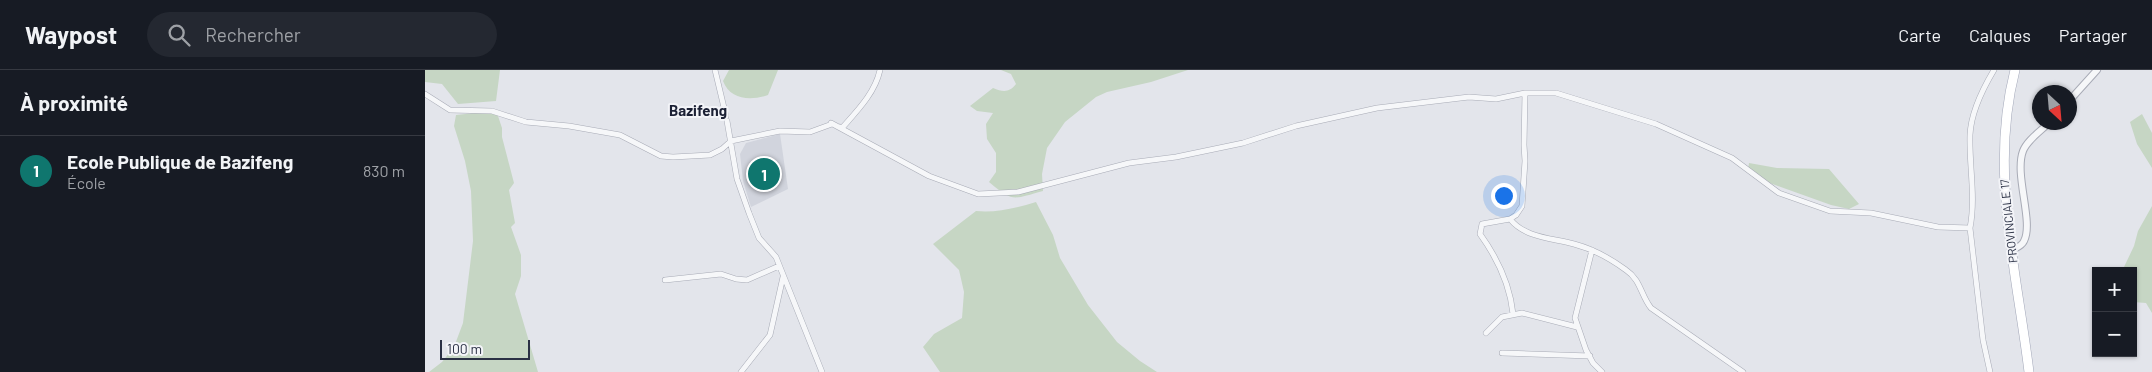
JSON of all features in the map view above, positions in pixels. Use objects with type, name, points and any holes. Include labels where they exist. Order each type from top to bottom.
[{"type":"main road","name":"PROVINCIALE 17","points":[[2015,70],[2004,133],[2004,167],[2017,299],[2029,372]]},
{"type":"street","points":[[715,70],[727,119],[737,180],[759,238],[776,257],[822,372]]},
{"type":"street","points":[[425,94],[450,110],[492,111],[526,122],[569,126],[620,135],[661,156],[691,157],[710,155],[722,149],[731,141],[780,130],[809,132],[831,123],[842,128],[873,90],[880,70]]},
{"type":"street","points":[[1990,372],[1983,340],[1970,228],[1973,212],[1970,134],[1978,100],[1994,70]]},
{"type":"street","points":[[2077,92],[2097,70]]},
{"type":"street","points":[[831,123],[929,176],[978,194],[1018,192],[1129,163],[1175,157],[1243,143],[1296,126],[1377,108],[1469,97],[1496,99],[1525,93],[1556,93],[1656,124],[1732,158],[1779,193],[1830,211],[1871,212],[1938,227],[1970,228]]},
{"type":"street","points":[[1513,314],[1511,295],[1501,269],[1493,251],[1480,234],[1482,224],[1511,219],[1516,216],[1522,206],[1525,161],[1525,93]]},
{"type":"street","points":[[2012,250],[2021,245],[2025,237],[2026,226],[2020,162],[2023,150],[2042,130]]},
{"type":"street","points":[[1511,219],[1521,229],[1592,250],[1627,270],[1637,279],[1647,304],[1651,308],[1743,372]]},
{"type":"street","points":[[1592,250],[1575,318],[1577,328],[1590,356],[1602,372]]},
{"type":"street","points":[[665,280],[721,274],[747,280],[779,266]]},
{"type":"street","points":[[741,372],[770,334],[783,277]]},
{"type":"street","points":[[1486,333],[1502,317],[1522,313],[1577,328]]},
{"type":"street","points":[[1502,353],[1590,356]]},
{"type":"shaded area","points":[[780,134],[788,189],[751,207],[743,181],[740,154],[746,143]]},
{"type":"green space","points":[[425,70],[500,70],[496,101],[458,104],[442,84],[425,82]]},
{"type":"green space","points":[[729,70],[778,70],[768,95],[748,98],[736,95],[726,87],[723,81]]},
{"type":"green space","points":[[1001,70],[1188,70],[1151,82],[1107,92],[1096,97],[1065,122],[1047,148],[1042,174],[1043,191],[1014,197],[1004,193],[989,182],[996,172],[996,153],[987,139],[986,124],[993,113],[977,111],[970,106],[993,88],[1006,91],[1016,84],[1011,74]]},
{"type":"green space","points":[[484,112],[497,113],[514,183],[509,190],[515,223],[511,227],[521,255],[521,276],[515,294],[538,372],[429,372],[442,362],[454,347],[463,323],[473,241],[471,191],[465,161],[454,126],[456,115]]},
{"type":"green space","points":[[2142,114],[2152,133],[2152,168],[2137,144],[2130,122]]},
{"type":"green space","points":[[1749,163],[1777,168],[1829,169],[1859,204],[1849,209],[1831,205],[1764,181],[1748,170]]},
{"type":"green space","points":[[1036,202],[1053,235],[1060,258],[1088,305],[1117,342],[1157,372],[940,372],[923,347],[934,334],[962,318],[964,292],[959,270],[933,244],[976,211],[1006,210]]},
{"type":"green space","points":[[2152,206],[2152,313],[2146,303],[2137,302],[2137,267],[2124,267],[2134,246],[2138,231]]},
{"type":"place","name":"Ecole Publique de Bazifeng","points":[[764,174]]},
{"type":"district","name":"Bazifeng","points":[[698,111]]}]
